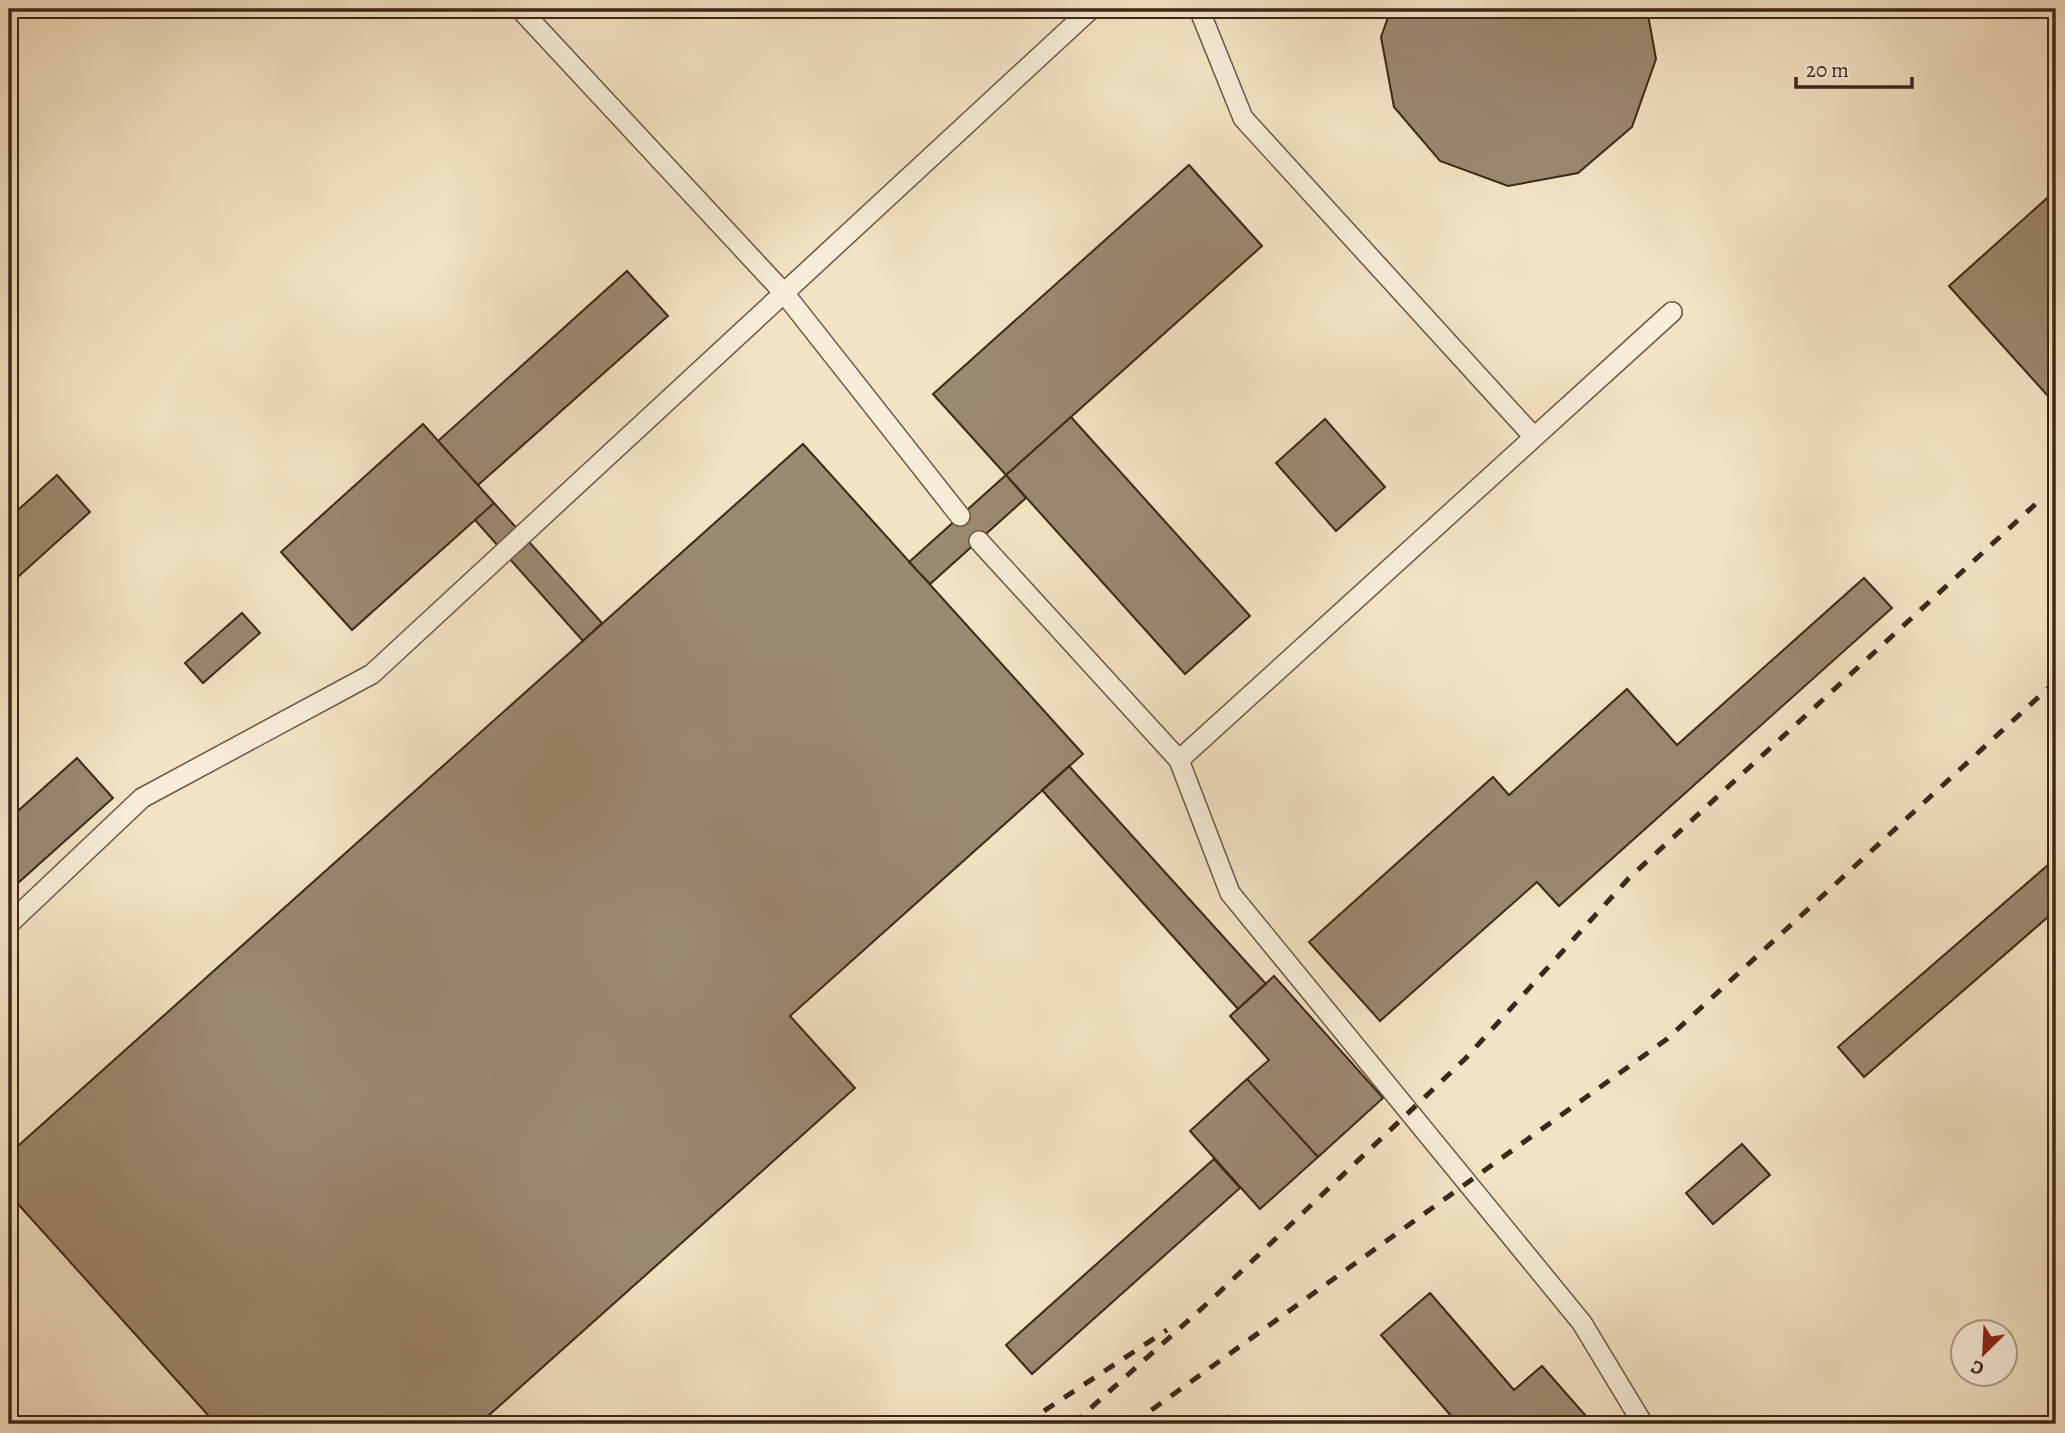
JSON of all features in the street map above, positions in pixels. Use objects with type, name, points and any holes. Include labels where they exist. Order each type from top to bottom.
[{"type":"lane","points":[[520,9],[784,293],[960,516]]},
{"type":"lane","points":[[9,924],[142,798],[372,674],[1091,9]]},
{"type":"lane","points":[[1199,9],[1243,118],[1534,437]]},
{"type":"lane","points":[[1179,760],[1672,312]]},
{"type":"lane","points":[[979,541],[1179,760],[1230,893],[1582,1323],[1643,1424]]},
{"type":"building","points":[[1391,9],[1647,9],[1656,59],[1632,127],[1578,173],[1508,186],[1440,161],[1394,107],[1381,37]]},
{"type":"building","points":[[1189,165],[1262,246],[1006,475],[933,394]]},
{"type":"building","points":[[2056,190],[2056,405],[1949,286]]},
{"type":"building","points":[[627,271],[668,316],[478,485],[438,441]]},
{"type":"building","points":[[1071,417],[1250,616],[1185,674],[1006,475]]},
{"type":"building","points":[[1325,419],[1385,487],[1336,531],[1276,463]]},
{"type":"building","points":[[423,424],[494,503],[352,630],[281,552]]},
{"type":"building","points":[[803,444],[1083,754],[790,1016],[855,1088],[479,1424],[216,1424],[9,1194],[9,1154]]},
{"type":"building","points":[[57,475],[90,512],[9,585],[9,518]]},
{"type":"building","points":[[1006,475],[1026,498],[930,584],[909,562]]},
{"type":"building","points":[[494,503],[602,623],[583,641],[475,520]]},
{"type":"building","points":[[1864,578],[1892,608],[1559,906],[1537,882],[1380,1021],[1309,942],[1493,777],[1509,795],[1627,689],[1677,745]]},
{"type":"building","points":[[242,613],[260,633],[203,683],[185,663]]},
{"type":"building","points":[[77,758],[113,798],[9,891],[9,819]]},
{"type":"building","points":[[1069,766],[1266,984],[1238,1009],[1042,790]]},
{"type":"building","points":[[2056,858],[2056,910],[1864,1077],[1838,1047]]},
{"type":"building","points":[[1274,976],[1383,1098],[1318,1157],[1247,1079],[1269,1060],[1230,1016]]},
{"type":"building","points":[[1247,1079],[1318,1157],[1260,1209],[1190,1131]]},
{"type":"building","points":[[1742,1144],[1770,1175],[1713,1224],[1686,1193]]},
{"type":"building","points":[[1214,1159],[1240,1188],[1032,1374],[1006,1345]]},
{"type":"building","points":[[1430,1293],[1514,1390],[1542,1366],[1593,1424],[1458,1424],[1381,1335]]},
{"type":"railway","points":[[1073,1424],[1210,1301],[1465,1059],[1629,878],[2040,500]]},
{"type":"railway","points":[[1132,1424],[1667,1039],[2056,681]]},
{"type":"railway","points":[[1024,1424],[1167,1330]]},
{"type":"railway","points":[[1221,1424],[1230,1416]]}]
